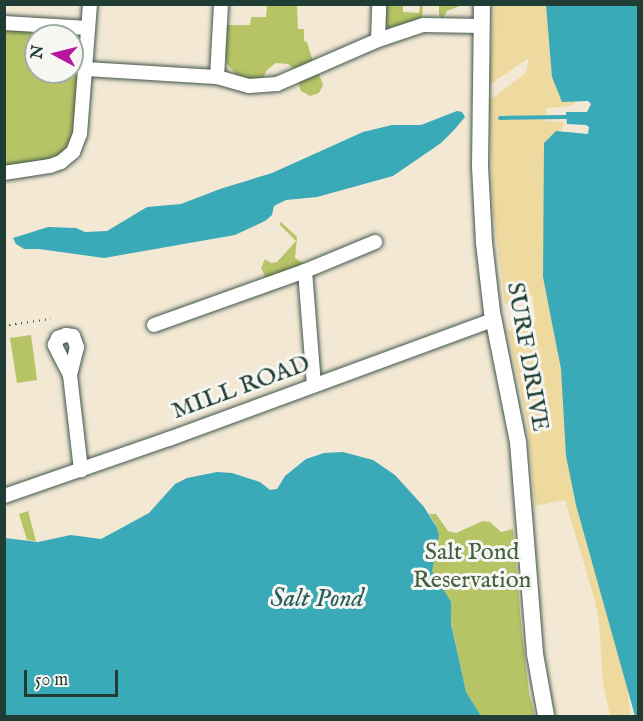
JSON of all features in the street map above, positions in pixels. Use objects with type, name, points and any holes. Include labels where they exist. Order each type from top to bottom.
[{"type":"main road","name":"SURF DRIVE","points":[[482,4],[481,176],[485,254],[493,320],[518,442],[534,646],[546,717]]},
{"type":"street","points":[[4,173],[62,162],[73,152],[80,134],[90,4]]},
{"type":"street","points":[[217,77],[221,4]]},
{"type":"street","points":[[378,40],[379,4]]},
{"type":"street","points":[[4,23],[88,27]]},
{"type":"street","points":[[85,69],[217,77],[249,86],[277,84],[378,40],[423,25],[482,26]]},
{"type":"street","points":[[154,325],[305,271],[375,242]]},
{"type":"street","points":[[305,271],[314,385]]},
{"type":"street","name":"MILL ROAD","points":[[4,496],[493,320]]},
{"type":"street","points":[[70,375],[81,470]]},
{"type":"path","points":[[4,323],[9,325],[51,319]]},
{"type":"green space","points":[[267,5],[297,5],[298,29],[304,29],[304,41],[307,42],[313,62],[296,70],[288,64],[276,63],[267,70],[261,81],[240,79],[227,64],[224,52],[226,25],[250,25],[251,17],[266,17]]},
{"type":"green space","points":[[385,5],[403,5],[403,12],[419,13],[420,5],[423,5],[422,18],[388,28],[385,24]]},
{"type":"green space","points":[[439,5],[462,5],[447,11],[443,19],[439,15]]},
{"type":"green space","points":[[5,27],[24,29],[24,84],[79,84],[77,123],[68,148],[53,159],[5,168]]},
{"type":"green space","points":[[319,74],[323,85],[319,93],[310,96],[301,91],[298,82]]},
{"type":"green space","points":[[281,222],[297,237],[295,258],[306,265],[266,278],[261,268],[265,259],[271,263],[277,262],[296,241],[279,224]]},
{"type":"green space","points":[[31,335],[37,380],[17,383],[10,338]]},
{"type":"green space","points":[[28,511],[36,541],[27,540],[19,514]]},
{"type":"green space","name":"Salt Pond Reservation","points":[[429,514],[436,514],[448,531],[456,533],[483,521],[490,522],[501,532],[513,529],[522,634],[529,693],[535,716],[481,716],[467,698],[451,621],[427,570],[436,525]]},
{"type":"sand","points":[[494,5],[578,5],[577,96],[574,104],[570,106],[547,108],[545,121],[564,122],[559,138],[622,624],[630,716],[610,716],[603,683],[599,622],[595,601],[565,500],[535,506],[527,421],[508,331],[536,320],[532,295],[505,305],[493,211],[489,101],[526,73],[529,58],[489,85]]},
{"type":"water","points":[[546,5],[638,5],[638,716],[635,716],[576,505],[566,456],[561,369],[543,277],[544,143],[556,131],[588,134],[589,127],[586,125],[567,124],[566,112],[587,112],[591,104],[588,101],[562,102],[552,77]]},
{"type":"water","points":[[457,111],[462,112],[465,117],[454,130],[441,143],[393,176],[317,197],[286,200],[274,206],[272,215],[265,221],[235,235],[104,258],[24,249],[16,244],[13,238],[48,227],[76,228],[85,232],[107,231],[147,207],[181,204],[272,173],[363,132],[392,125],[421,125]]},
{"type":"water","name":"Salt Pond","points":[[343,452],[373,460],[395,475],[424,507],[436,526],[439,535],[432,571],[451,602],[451,623],[466,692],[481,716],[5,716],[5,538],[38,542],[71,535],[101,539],[149,513],[175,484],[187,478],[217,472],[232,473],[260,482],[270,490],[277,489],[285,476],[306,459],[324,453]]},
{"type":"waterway","points":[[500,118],[566,117]]}]
